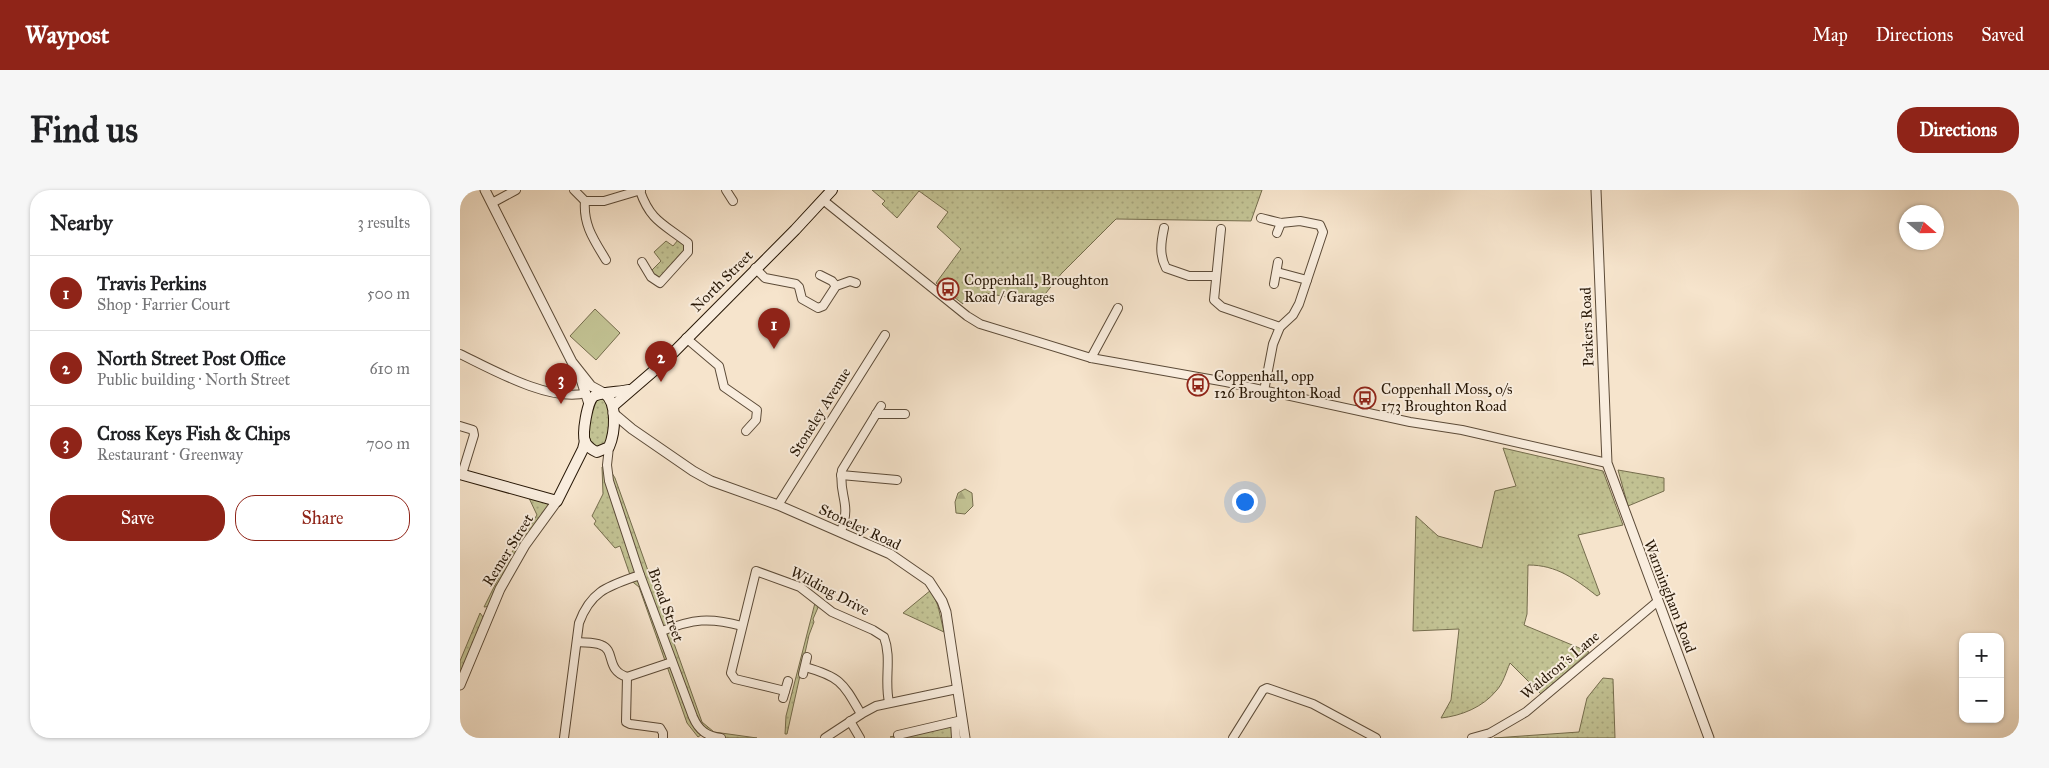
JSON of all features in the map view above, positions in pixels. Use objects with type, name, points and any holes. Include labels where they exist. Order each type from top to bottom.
[{"type":"main road","name":"North Street","points":[[613,409],[630,390],[664,362],[832,190]]},
{"type":"main road","points":[[596,451],[590,448],[585,441],[584,431],[589,404],[595,396],[630,390]]},
{"type":"main road","points":[[576,461],[584,455],[609,447],[613,435],[613,409],[610,399],[604,394]]},
{"type":"main road","name":"Remer Street","points":[[557,501],[585,441]]},
{"type":"main road","points":[[461,474],[557,501]]},
{"type":"street","points":[[484,190],[579,373],[589,404]]},
{"type":"street","points":[[492,203],[516,190]]},
{"type":"street","name":"Parkers Road","points":[[1596,190],[1607,463]]},
{"type":"street","points":[[574,191],[585,201],[604,201],[640,191],[647,210],[688,243],[688,252],[660,283],[651,276],[642,262]]},
{"type":"street","points":[[823,200],[967,316],[980,324],[1091,358],[1264,391],[1410,422],[1462,430],[1607,463]]},
{"type":"street","points":[[585,201],[585,219],[588,228],[606,260]]},
{"type":"street","points":[[1261,218],[1280,223],[1310,222],[1320,225],[1323,232],[1299,304],[1293,315],[1280,327],[1273,344],[1264,391]]},
{"type":"street","points":[[1277,233],[1280,223]]},
{"type":"street","points":[[1164,228],[1161,246],[1162,261],[1166,268],[1189,276],[1216,276]]},
{"type":"street","points":[[1221,229],[1214,300],[1217,304],[1280,327]]},
{"type":"street","points":[[1274,284],[1278,262]]},
{"type":"street","points":[[755,268],[765,278],[796,284],[799,287],[802,299],[818,308],[823,306],[836,286],[850,281],[856,283]]},
{"type":"street","points":[[1276,272],[1307,280]]},
{"type":"street","points":[[820,274],[836,286]]},
{"type":"street","points":[[1091,358],[1118,308]]},
{"type":"street","name":"Stoneley Avenue","points":[[778,505],[885,335]]},
{"type":"street","points":[[686,338],[719,366],[724,387],[757,410]]},
{"type":"street","points":[[462,354],[512,379],[548,392],[580,395],[586,393]]},
{"type":"street","points":[[579,373],[591,386],[604,394]]},
{"type":"street","points":[[746,432],[756,420],[757,410],[762,404]]},
{"type":"street","points":[[841,532],[846,519],[842,470],[881,406]]},
{"type":"street","name":"Stoneley Road","points":[[613,409],[632,429],[693,471],[711,481],[778,505],[890,554],[929,581],[936,590],[946,612],[957,688],[959,721],[965,738]]},
{"type":"street","points":[[876,414],[905,414]]},
{"type":"street","points":[[460,426],[473,430],[474,435],[461,474]]},
{"type":"street","points":[[613,435],[622,429],[632,429]]},
{"type":"street","name":"Broad Street","points":[[609,447],[607,464],[609,481],[640,575],[672,662],[697,726],[712,737],[722,738]]},
{"type":"street","name":"Broad Street","points":[[596,451],[607,464]]},
{"type":"street","name":"Warmingham Road","points":[[1607,463],[1709,738]]},
{"type":"street","points":[[841,475],[897,480]]},
{"type":"street","name":"Remer Street","points":[[460,685],[500,589],[526,545],[557,501]]},
{"type":"street","name":"Wilding Drive","points":[[742,626],[756,571],[800,587],[832,612],[874,630],[884,637],[888,650],[886,688],[889,702]]},
{"type":"street","points":[[564,738],[579,624],[584,608],[606,587],[640,575]]},
{"type":"street","name":"Waldron's Lane","points":[[1472,738],[1490,733],[1526,712],[1658,601]]},
{"type":"street","points":[[662,631],[693,620],[725,622],[742,626],[731,673],[732,677],[784,695],[788,681]]},
{"type":"street","points":[[577,642],[601,644],[606,648],[614,669],[627,677]]},
{"type":"street","points":[[808,657],[804,670],[823,672],[839,680],[861,714]]},
{"type":"street","points":[[627,677],[672,662]]},
{"type":"street","points":[[627,677],[626,722],[660,728],[663,738]]},
{"type":"street","points":[[825,738],[861,714],[889,702],[957,688]]},
{"type":"street","points":[[1233,738],[1263,690],[1267,688],[1313,704],[1376,738]]},
{"type":"street","points":[[850,721],[860,738]]},
{"type":"street","points":[[898,735],[959,721],[956,738]]},
{"type":"green space","points":[[872,190],[1262,190],[1251,221],[1116,219],[1061,274],[1038,303],[986,293],[983,299],[967,294],[963,304],[936,283],[961,249],[937,227],[948,212],[919,191],[897,218],[882,204],[885,201]]},
{"type":"green space","points":[[683,239],[689,248],[663,281],[651,277],[652,270],[661,261],[654,252],[666,241],[673,246],[678,240]]},
{"type":"green space","points":[[595,309],[620,333],[596,360],[570,336]]},
{"type":"green space","points":[[597,395],[613,406],[605,450],[587,446],[589,404]]},
{"type":"green space","points":[[1503,448],[1603,471],[1623,525],[1578,535],[1600,594],[1597,596],[1557,570],[1528,565],[1527,614],[1524,625],[1589,652],[1541,694],[1510,663],[1501,685],[1485,702],[1464,713],[1441,718],[1451,700],[1459,629],[1413,631],[1416,516],[1438,536],[1482,548],[1495,491],[1516,486]]},
{"type":"green space","points":[[607,465],[615,478],[702,722],[714,732],[757,738],[721,738],[704,733],[698,737],[687,723],[639,587],[629,579],[630,575],[620,546],[615,548],[594,524],[596,521],[592,516],[603,494],[602,467]]},
{"type":"green space","points":[[1618,470],[1664,478],[1664,491],[1628,506]]},
{"type":"green space","points":[[965,489],[972,493],[973,506],[965,514],[956,513],[955,502],[958,493]]},
{"type":"green space","points":[[529,498],[557,501],[492,606],[484,607],[510,555],[537,515]]},
{"type":"green space","points":[[931,590],[938,606],[944,632],[903,613]]},
{"type":"green space","points":[[816,599],[820,603],[813,619],[814,622],[809,635],[787,734],[785,734],[786,716]]},
{"type":"green space","points":[[480,613],[486,621],[460,685],[460,661]]},
{"type":"green space","points":[[1603,678],[1613,679],[1615,738],[1494,738],[1579,732],[1587,698]]},
{"type":"green space","points":[[962,720],[963,738],[890,737]]},
{"type":"place","name":"Coppenhall, Broughton Road / Garages","points":[[948,289]]},
{"type":"place","name":"Travis Perkins","points":[[774,349]]},
{"type":"place","name":"North Street Post Office","points":[[661,382]]},
{"type":"place","name":"Coppenhall, opp 126 Broughton Road","points":[[1198,385]]},
{"type":"place","name":"Coppenhall Moss, o/s 173 Broughton Road","points":[[1365,398]]},
{"type":"place","name":"Cross Keys Fish & Chips","points":[[561,404]]}]
